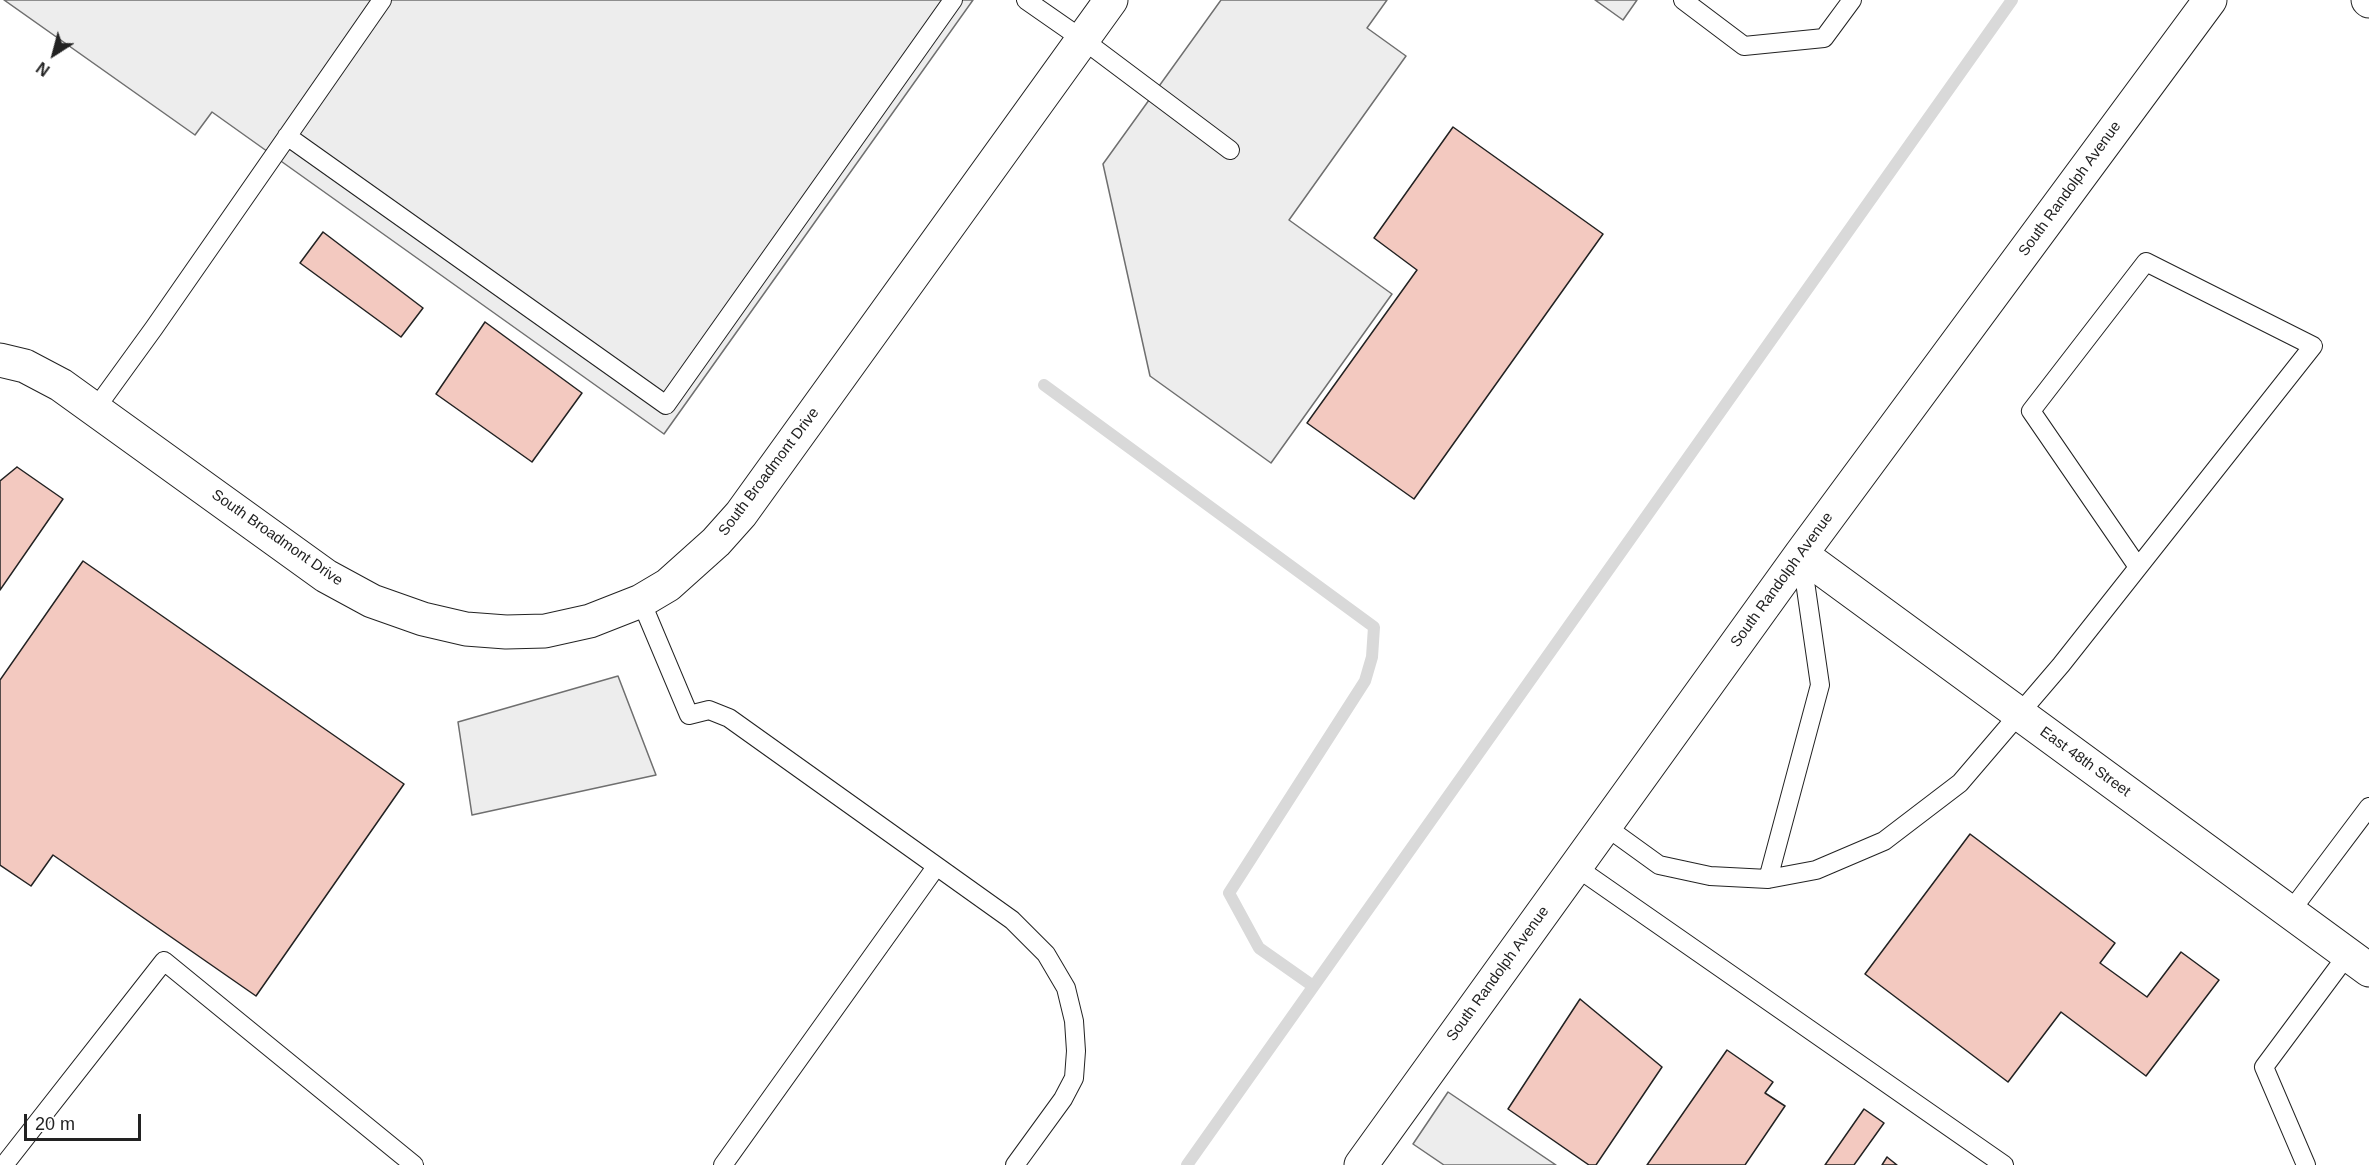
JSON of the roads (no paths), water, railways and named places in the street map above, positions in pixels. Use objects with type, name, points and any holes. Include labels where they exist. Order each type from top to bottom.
[{"type":"street","name":"South Broadmont Drive","points":[[0,360],[25,366],[61,385],[96,408],[326,576],[372,601],[402,612],[466,629],[506,632],[545,630],[590,621],[641,601],[668,585],[716,542],[741,514],[1111,0]]},
{"type":"street","name":"South Randolph Avenue","points":[[1373,1161],[1576,867],[1801,554],[2210,0]]},
{"type":"street","name":"East 48th Street","points":[[1801,554],[2358,962]]},
{"type":"lane","points":[[96,408],[382,0]]},
{"type":"lane","points":[[287,136],[666,405],[953,0]]},
{"type":"lane","points":[[1026,0],[1230,150]]},
{"type":"lane","points":[[1683,0],[1744,46],[1824,38],[1852,0]]},
{"type":"lane","points":[[1605,826],[1659,865],[1710,876],[1768,879],[1816,870],[1884,841],[1960,783],[2061,665],[2313,346],[2146,262],[2031,411],[2138,567]]},
{"type":"lane","points":[[1768,879],[1820,686],[1801,554]]},
{"type":"lane","points":[[641,601],[689,715],[709,710],[729,718],[1012,920],[1046,954],[1066,988],[1074,1021],[1076,1051],[1074,1078],[1064,1099],[1016,1165]]},
{"type":"lane","points":[[2290,912],[2369,807]]},
{"type":"lane","points":[[723,1165],[936,867]]},
{"type":"lane","points":[[1576,867],[2004,1165]]},
{"type":"lane","points":[[4,1165],[164,961],[414,1165]]},
{"type":"lane","points":[[2306,1165],[2264,1067],[2358,962]]},
{"type":"waterway","points":[[1187,1165],[2012,0]]},
{"type":"waterway","points":[[1044,385],[1374,627],[1372,657],[1365,681],[1229,893],[1259,948],[1313,986]]}]
